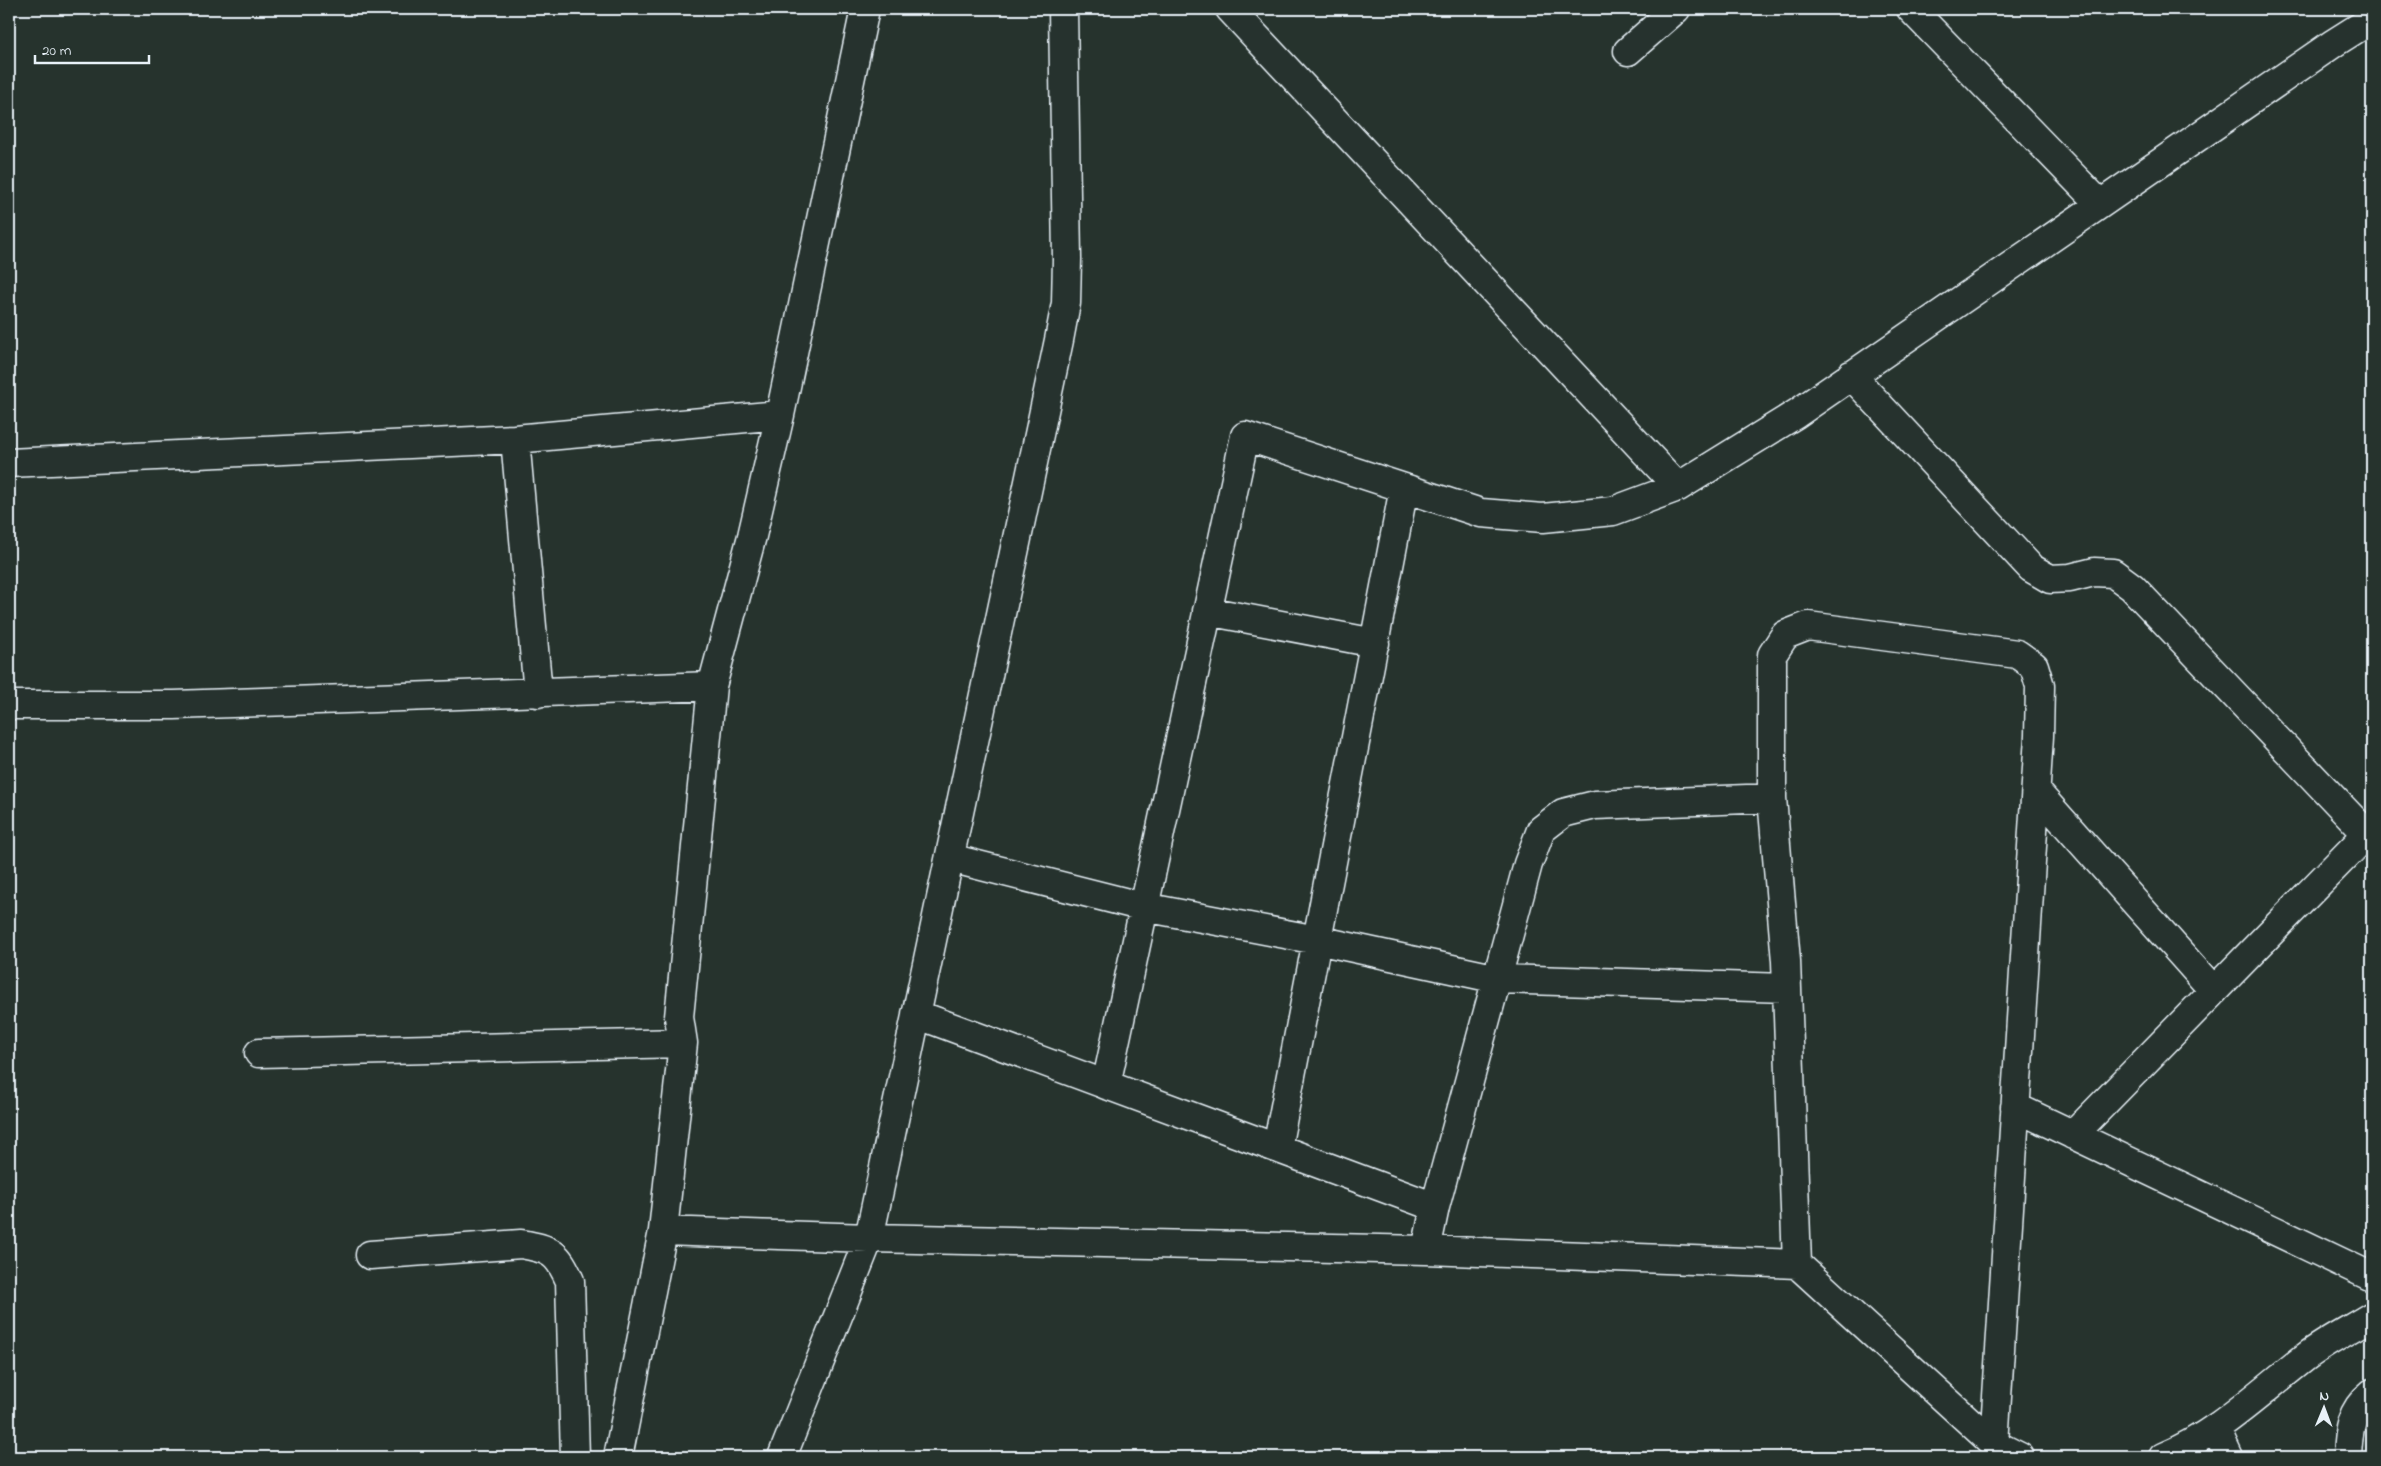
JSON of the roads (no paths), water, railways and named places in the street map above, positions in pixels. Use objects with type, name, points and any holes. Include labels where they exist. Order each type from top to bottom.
[{"type":"street","points":[[618,1457],[663,1231],[683,1043],[679,1017],[712,686],[752,536],[780,415],[865,9]]},
{"type":"street","points":[[782,1457],[869,1238],[1066,303],[1063,9]]},
{"type":"street","points":[[1230,9],[1678,487]]},
{"type":"street","points":[[1628,51],[1676,9]]},
{"type":"street","points":[[1911,9],[2100,204]]},
{"type":"street","points":[[1106,1085],[1245,436],[1481,513],[1543,518],[1613,511],[1678,487],[1796,414],[2372,19]]},
{"type":"street","points":[[1851,376],[2031,568],[2050,579],[2070,578],[2094,572],[2113,573],[2132,587],[2370,836],[2214,991],[2074,1135]]},
{"type":"street","points":[[9,463],[515,439],[780,415]]},
{"type":"street","points":[[515,439],[538,693]]},
{"type":"street","points":[[1277,1148],[1404,488]]},
{"type":"street","points":[[1208,611],[1374,643]]},
{"type":"street","points":[[1797,1264],[1787,988],[1772,798],[1772,655],[1785,635],[1808,626],[2017,654],[2034,666],[2040,686],[2036,791],[1994,1444]]},
{"type":"street","points":[[9,705],[174,705],[712,686]]},
{"type":"street","points":[[2036,791],[2214,991]]},
{"type":"street","points":[[1426,1250],[1435,1207],[1528,864],[1541,830],[1563,814],[1595,805],[1772,798]]},
{"type":"street","points":[[950,858],[1144,907],[1317,940],[1498,978],[1787,988]]},
{"type":"street","points":[[916,1014],[1435,1207]]},
{"type":"street","points":[[259,1053],[683,1043]]},
{"type":"street","points":[[2015,1107],[2372,1277]]},
{"type":"street","points":[[663,1231],[869,1238],[1426,1250],[1797,1264],[1994,1444],[2020,1457]]},
{"type":"street","points":[[370,1255],[521,1244],[543,1248],[562,1261],[570,1281],[574,1457]]},
{"type":"street","points":[[2163,1457],[2190,1446],[2216,1429],[2309,1354],[2372,1316]]},
{"type":"street","points":[[2347,1457],[2348,1429],[2364,1401],[2372,1394]]},
{"type":"street","points":[[2216,1429],[2229,1457]]}]
